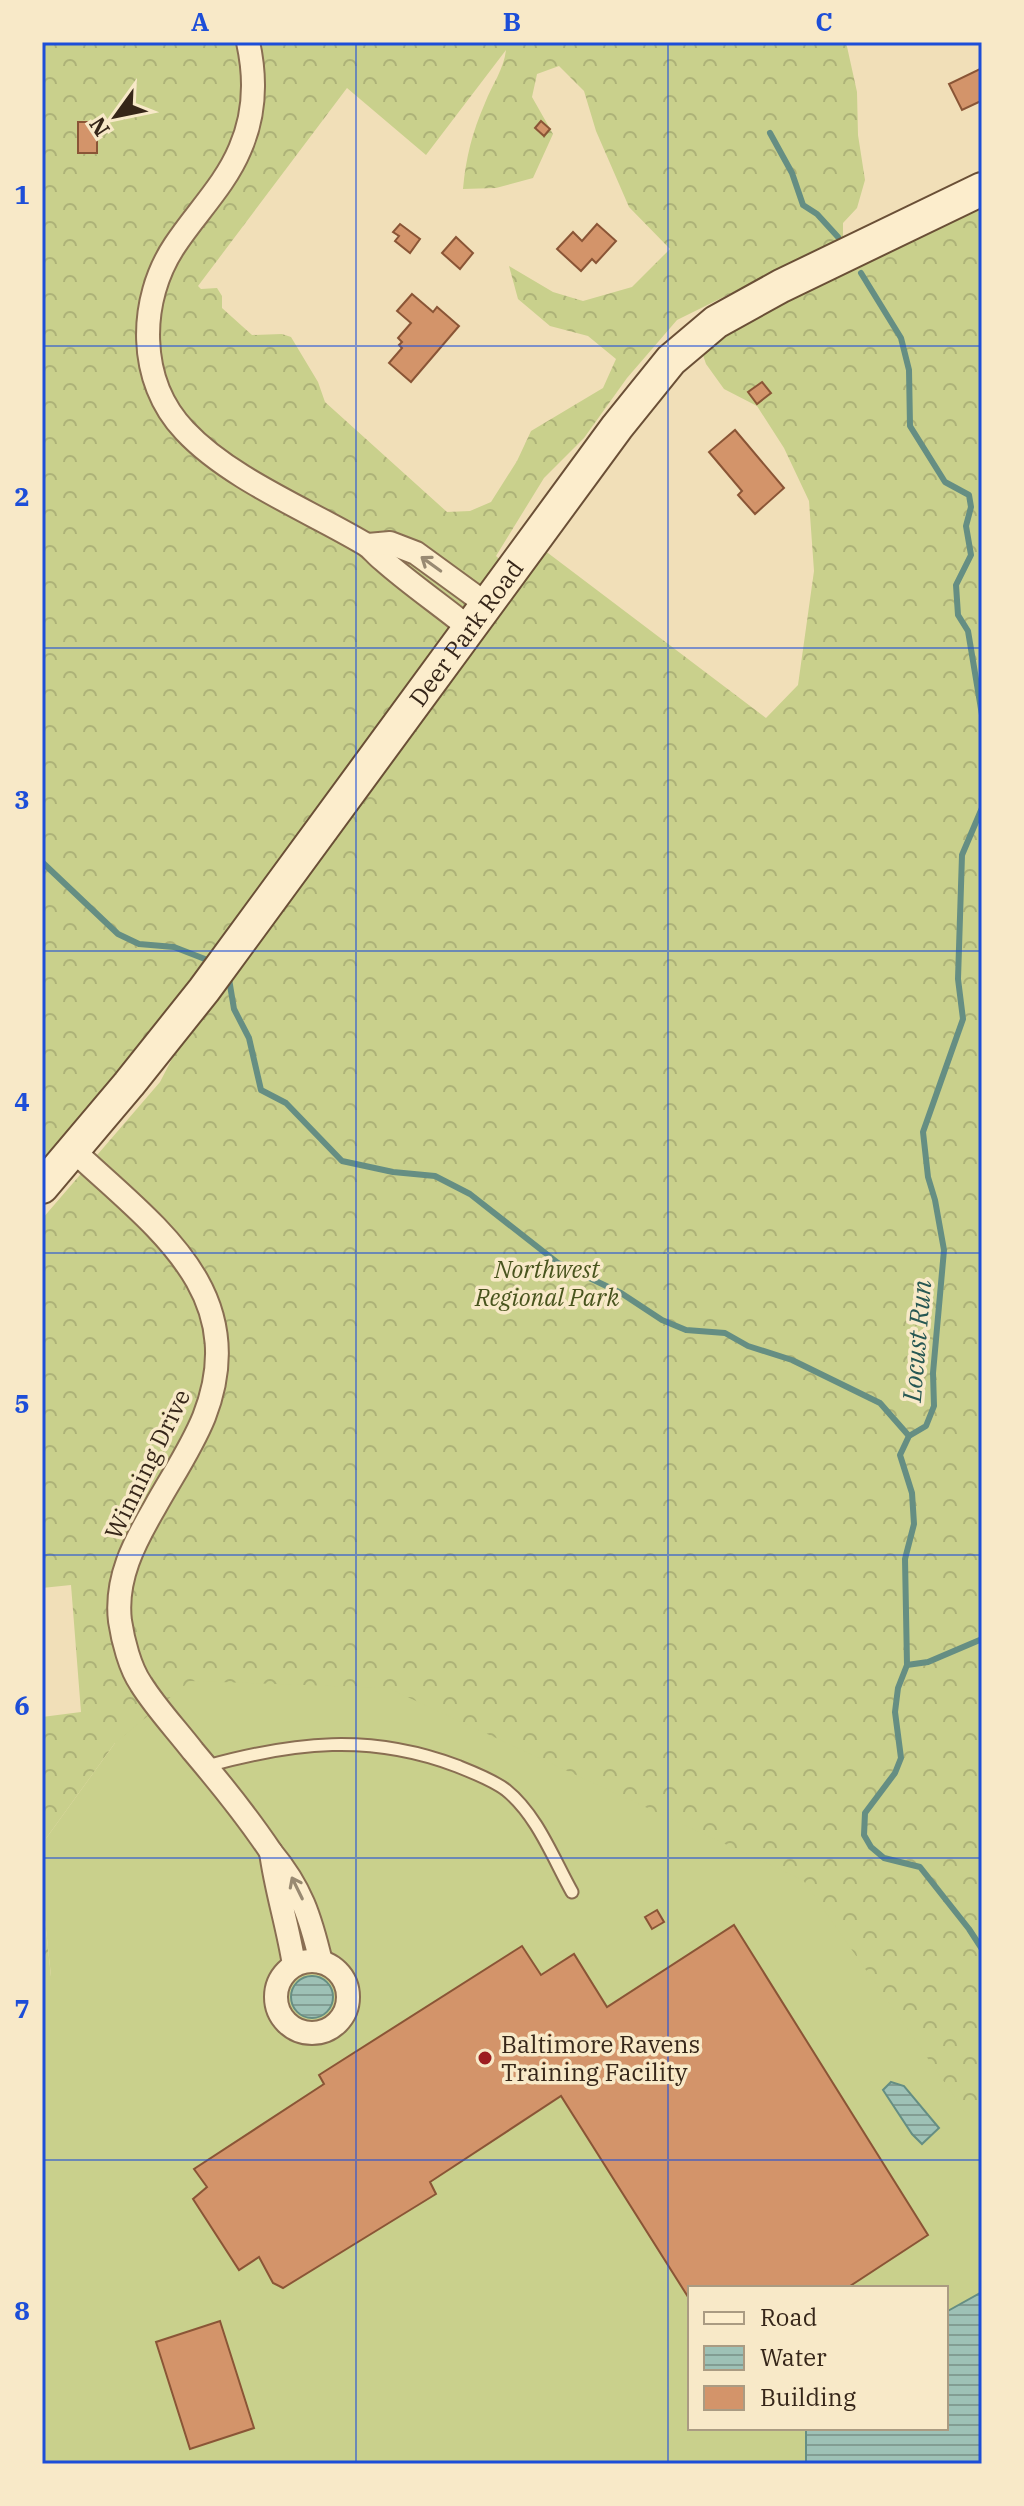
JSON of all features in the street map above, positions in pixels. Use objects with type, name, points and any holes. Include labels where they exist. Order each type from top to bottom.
[{"type":"street","points":[[248,42],[253,99],[239,151],[174,246],[152,296],[147,338],[161,396],[176,420],[211,454],[323,522],[368,545],[390,543],[416,553],[478,616]]},
{"type":"street","name":"Deer Park Road","points":[[42,1187],[218,970],[645,390],[671,360],[699,334],[767,292],[982,189]]},
{"type":"street","name":"Winning Drive","points":[[74,1151],[179,1252],[198,1280],[211,1311],[217,1357],[210,1399],[195,1436],[140,1532],[126,1565],[120,1595],[120,1623],[139,1683],[293,1878],[313,1927],[321,1962],[341,1975],[348,1997],[347,2009],[341,2019],[322,2032],[299,2031],[281,2016],[276,1993],[285,1972],[294,1965],[289,1931],[275,1885],[271,1852]]},
{"type":"street","points":[[294,1965],[321,1962]]},
{"type":"lane","points":[[207,1766],[293,1746],[342,1743],[386,1746],[426,1754],[505,1789],[530,1816],[572,1892]]},
{"type":"green space","name":"Northwest Regional Park","points":[[42,42],[846,42],[857,92],[858,135],[865,180],[857,208],[843,223],[843,247],[798,268],[792,263],[677,320],[627,378],[584,438],[544,478],[496,556],[518,576],[540,547],[766,718],[798,685],[814,571],[809,501],[784,448],[757,406],[724,389],[706,364],[702,352],[720,334],[784,298],[982,204],[982,2180],[115,1743],[42,1844],[42,1717],[81,1712],[71,1585],[42,1588],[42,1219],[160,1082],[192,1020],[149,1040],[42,1160]],"holes":[[[506,50],[473,135],[463,189],[496,188],[533,178],[553,134],[532,97],[537,74],[559,66],[584,91],[596,131],[629,207],[670,249],[632,287],[583,301],[553,292],[509,266],[518,299],[550,326],[588,336],[616,359],[603,388],[531,431],[517,461],[491,502],[470,511],[447,512],[325,402],[318,382],[291,337],[282,334],[252,335],[222,308],[222,296],[217,288],[201,289],[198,286],[347,88],[426,155]]]},
{"type":"green space","name":"Baltimore Ravens Training Facility","points":[[190,1681],[388,1688],[803,1880],[982,2136],[982,2464],[42,2464],[42,1981],[51,1976],[42,1891],[42,1844],[115,1743]]},
{"type":"green space","points":[[42,1891],[51,1977],[42,1981]]},
{"type":"water","points":[[312,1976],[326,1983],[333,1997],[326,2011],[312,2018],[298,2011],[291,1997],[298,1983]]},
{"type":"water","points":[[891,2082],[904,2086],[939,2128],[922,2144],[883,2090]]},
{"type":"water","points":[[982,2292],[982,2464],[806,2464],[806,2430],[948,2430],[948,2311]]},
{"type":"building","points":[[982,68],[982,104],[981,101],[962,110],[949,84]]},
{"type":"building","points":[[541,121],[550,129],[544,136],[535,128]]},
{"type":"building","points":[[78,122],[97,122],[97,153],[78,153]]},
{"type":"building","points":[[400,224],[420,239],[410,253],[395,241],[399,236],[393,232]]},
{"type":"building","points":[[597,224],[616,241],[596,263],[592,259],[581,271],[557,249],[573,232],[582,241]]},
{"type":"building","points":[[456,237],[473,253],[460,269],[442,253]]},
{"type":"building","points":[[412,294],[433,312],[437,307],[459,326],[411,382],[389,363],[402,348],[398,338],[411,323],[397,311]]},
{"type":"building","points":[[762,382],[771,393],[757,404],[748,392]]},
{"type":"building","points":[[735,430],[784,488],[755,514],[738,495],[742,491],[709,452]]},
{"type":"building","points":[[657,1910],[664,1922],[652,1929],[645,1917]]},
{"type":"building","points":[[734,1925],[928,2235],[850,2286],[688,2286],[688,2297],[561,2096],[430,2182],[436,2194],[283,2288],[273,2283],[259,2257],[239,2270],[193,2199],[207,2187],[194,2169],[324,2084],[319,2075],[522,1946],[541,1975],[574,1954],[607,2007]]},
{"type":"building","points":[[220,2321],[254,2428],[190,2449],[156,2342]]},
{"type":"waterway","name":"Locust Run","points":[[770,133],[792,173],[803,205],[817,214],[838,237]]},
{"type":"waterway","name":"Locust Run","points":[[861,273],[901,338],[909,370],[910,426],[945,482],[969,495],[971,507],[966,526],[971,555],[956,585],[958,615],[968,631],[982,715]]},
{"type":"waterway","name":"Locust Run","points":[[982,808],[962,855],[958,979],[963,1019],[923,1132],[928,1177],[944,1250],[933,1373],[934,1406],[926,1426],[909,1436],[900,1455],[912,1493],[914,1524],[905,1559],[907,1665],[898,1688],[895,1712],[901,1758],[895,1773],[865,1813],[864,1835],[871,1847],[884,1858],[920,1867],[982,1949]]},
{"type":"waterway","points":[[42,862],[118,934],[139,944],[174,947],[210,961]]},
{"type":"waterway","points":[[229,979],[234,1009],[249,1038],[261,1090],[286,1103],[342,1161],[393,1172],[435,1176],[470,1194],[558,1263],[621,1293],[662,1320],[686,1330],[725,1333],[748,1346],[792,1360],[880,1403],[909,1436]]},
{"type":"waterway","points":[[907,1665],[928,1662],[982,1639]]},
{"type":"place","name":"Baltimore Ravens Training Facility","points":[[485,2058]]}]
